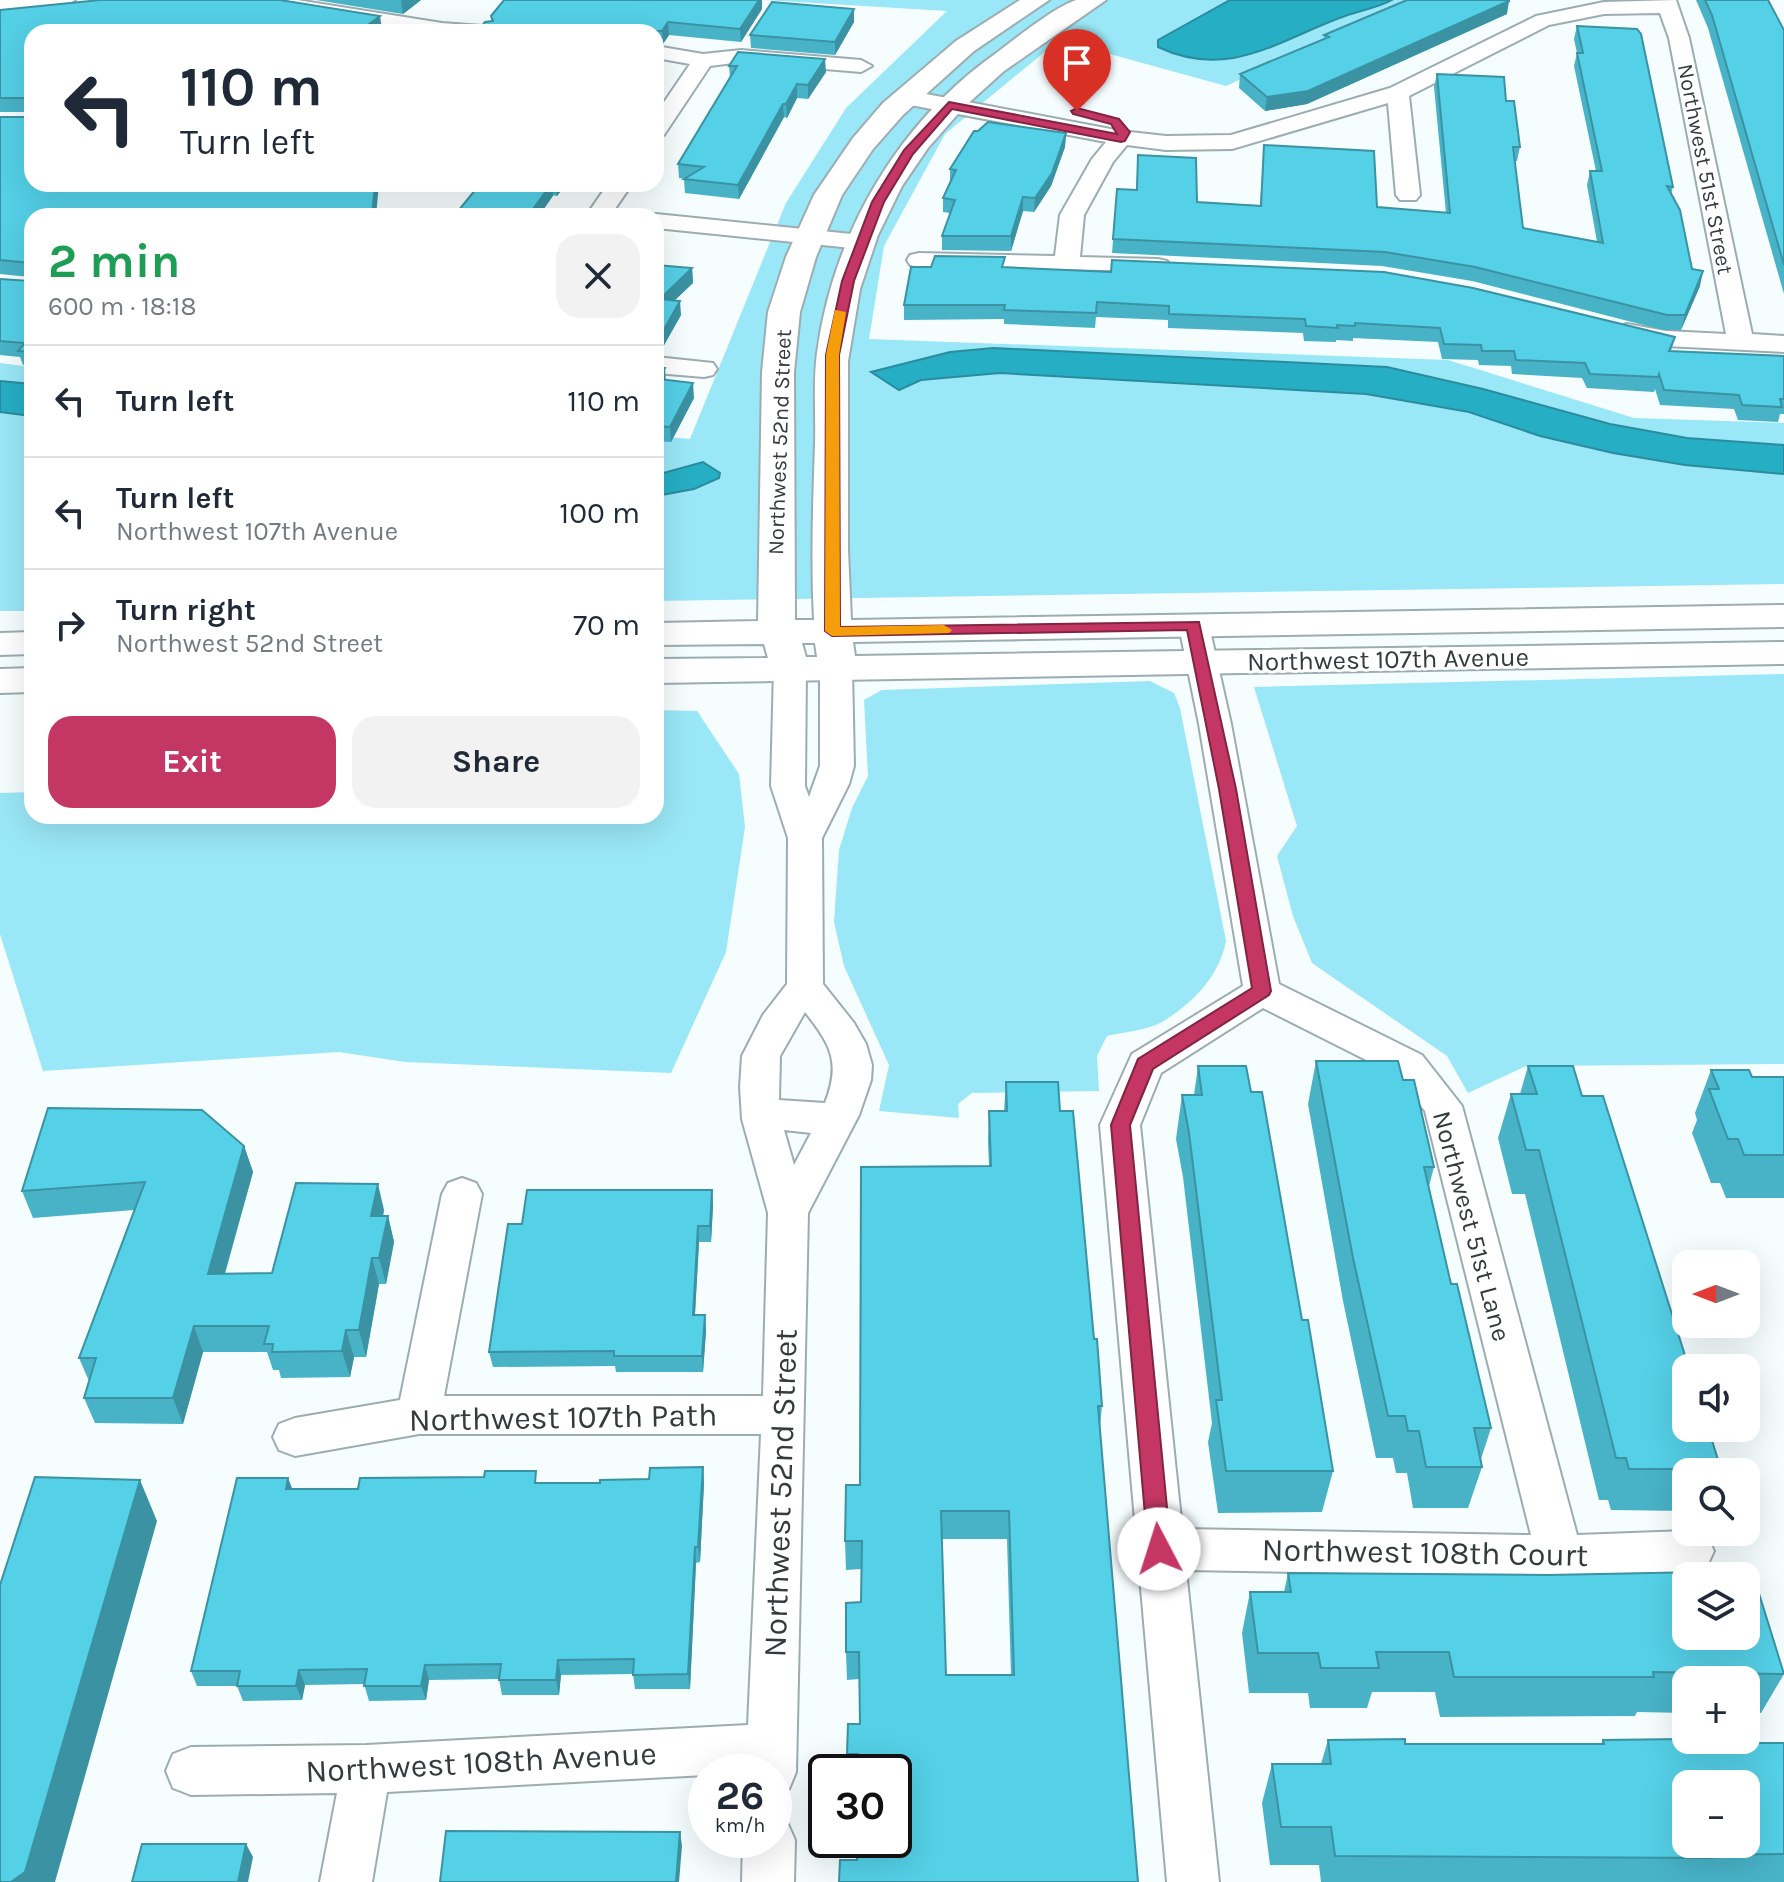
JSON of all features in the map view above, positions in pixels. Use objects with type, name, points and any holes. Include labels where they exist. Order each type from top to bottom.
[{"type":"street","points":[[0,6],[65,0]]},
{"type":"street","points":[[259,0],[405,24]]},
{"type":"street","name":"Northwest 52nd Street","points":[[771,1754],[788,1213],[761,1113],[761,1056],[776,1025],[805,986],[805,838],[788,786],[790,669],[775,614],[778,372],[784,312],[804,247],[845,170],[913,89],[965,46],[1037,0]]},
{"type":"street","name":"Northwest 52nd Street","points":[[805,838],[832,784],[837,766],[832,355],[840,310],[857,251],[893,176],[924,133],[957,98],[1010,53],[1094,0]]},
{"type":"street","points":[[913,89],[1057,116],[1121,138],[1166,143],[1232,142],[1398,93],[1543,20],[1604,8],[1668,3]]},
{"type":"street","name":"Northwest 51st Street","points":[[1668,3],[1679,38],[1740,340]]},
{"type":"street","points":[[664,53],[703,60],[741,56],[861,66]]},
{"type":"street","points":[[664,118],[703,60]]},
{"type":"street","points":[[1398,93],[1408,195]]},
{"type":"street","points":[[1067,262],[1072,215],[1103,159],[1121,138]]},
{"type":"street","points":[[664,219],[804,247],[857,251]]},
{"type":"street","points":[[919,260],[1175,267]]},
{"type":"street","points":[[1598,325],[1663,341],[1740,340],[1784,344]]},
{"type":"street","points":[[664,366],[704,369]]},
{"type":"street","name":"Northwest 107th Avenue","points":[[664,671],[790,669],[834,650],[1194,626],[1784,616]]},
{"type":"street","points":[[1193,1882],[1120,1125],[1145,1064],[1262,991],[1227,789],[1194,626]]},
{"type":"street","name":"Northwest 107th Avenue","points":[[664,634],[780,632],[834,650],[1201,662],[1784,653]]},
{"type":"street","points":[[0,644],[24,643]]},
{"type":"street","points":[[0,681],[24,680]]},
{"type":"street","name":"Northwest 52nd Street","points":[[788,1213],[849,1097],[853,1064],[840,1032],[805,986]]},
{"type":"street","name":"Northwest 51st Lane","points":[[1262,991],[1409,1065],[1443,1106],[1560,1556]]},
{"type":"street","points":[[761,1113],[815,1119],[840,1115]]},
{"type":"street","points":[[419,1415],[462,1194]]},
{"type":"street","name":"Northwest 107th Path","points":[[295,1437],[419,1415],[784,1415]]},
{"type":"street","name":"Northwest 108th Court","points":[[1159,1549],[1560,1556],[1691,1551]]},
{"type":"street","name":"Northwest 108th Avenue","points":[[191,1771],[688,1762]]},
{"type":"street","points":[[346,1882],[366,1769]]},
{"type":"street","points":[[768,1882],[769,1858]]},
{"type":"shaded area","points":[[764,0],[1413,0],[1226,86],[1059,40],[945,134],[884,246],[869,339],[1448,360],[1634,418],[1784,423],[1784,584],[664,601],[664,437],[690,439],[786,203],[846,108],[947,11]]},
{"type":"shaded area","points":[[1230,0],[1392,0],[1254,53],[1232,58],[1208,60],[1158,47],[1158,40]]},
{"type":"shaded area","points":[[993,348],[1387,367],[1483,389],[1610,424],[1687,438],[1784,445],[1784,474],[1685,465],[1613,453],[1540,436],[1469,412],[1366,394],[1000,373],[921,380],[899,390],[871,372],[950,352]]},
{"type":"shaded area","points":[[0,363],[24,366],[24,611],[0,611]]},
{"type":"shaded area","points":[[0,381],[24,383],[24,415],[0,412]]},
{"type":"shaded area","points":[[703,462],[720,473],[719,478],[694,489],[664,495],[664,473]]},
{"type":"shaded area","points":[[1784,674],[1784,1064],[1526,1066],[1468,1093],[1447,1056],[1312,963],[1293,916],[1277,856],[1297,826],[1254,687]]},
{"type":"shaded area","points":[[1150,681],[1174,693],[1180,708],[1226,941],[1211,977],[1194,998],[1162,1022],[1107,1036],[1097,1056],[1099,1091],[972,1093],[958,1104],[959,1118],[879,1111],[889,1065],[844,966],[834,922],[839,850],[852,808],[868,776],[864,700],[882,690]]},
{"type":"shaded area","points":[[664,710],[697,711],[739,774],[745,827],[726,952],[671,1073],[405,1062],[339,1052],[43,1071],[0,934],[0,793],[24,792],[24,824],[664,824]]},
{"type":"building","points":[[100,0],[280,0],[380,16],[369,24],[24,24],[24,98],[0,98],[0,10]]},
{"type":"building","points":[[504,0],[759,0],[740,29],[668,22],[664,28],[664,24],[483,24],[493,21],[491,16]]},
{"type":"building","points":[[1407,0],[1509,1],[1308,91],[1267,97],[1240,74],[1329,37],[1324,35]]},
{"type":"building","points":[[1705,0],[1768,0],[1784,30],[1784,265],[1712,15]]},
{"type":"building","points":[[772,2],[854,9],[835,42],[750,35]]},
{"type":"building","points":[[1577,26],[1637,29],[1641,34],[1673,187],[1667,186],[1680,210],[1692,269],[1703,271],[1685,315],[1667,315],[1475,267],[1385,252],[1113,239],[1117,189],[1137,190],[1138,155],[1196,158],[1197,202],[1261,206],[1264,145],[1374,151],[1377,207],[1450,213],[1437,74],[1504,77],[1506,101],[1514,101],[1520,147],[1513,147],[1523,228],[1603,243],[1590,171],[1602,171],[1577,53],[1583,53]]},
{"type":"building","points":[[738,52],[825,59],[808,85],[797,84],[786,104],[783,104],[738,185],[684,179],[704,167],[678,164],[737,66],[729,66]]},
{"type":"building","points":[[0,117],[24,117],[24,192],[374,192],[373,208],[24,208],[24,262],[0,260]]},
{"type":"building","points":[[988,122],[1066,133],[1052,173],[1035,198],[1023,197],[1011,236],[942,236],[955,200],[943,198],[956,170],[950,169],[974,131]]},
{"type":"building","points":[[474,192],[545,192],[534,208],[460,208]]},
{"type":"building","points":[[935,256],[1005,257],[1002,267],[1111,272],[1112,260],[1384,272],[1473,288],[1675,337],[1669,351],[1784,356],[1784,399],[1780,399],[1782,407],[1742,405],[1739,395],[1664,390],[1659,374],[1658,377],[1590,374],[1585,363],[1516,360],[1514,351],[1482,351],[1481,345],[1444,344],[1440,328],[1355,323],[1355,326],[1337,325],[1338,328],[1306,326],[1305,319],[1169,314],[1169,306],[1097,302],[1096,313],[1004,310],[1005,305],[904,305],[911,267],[931,267]]},
{"type":"building","points":[[664,266],[692,268],[664,295]]},
{"type":"building","points":[[0,279],[24,281],[24,343],[0,341]]},
{"type":"building","points":[[664,299],[680,301],[664,329]]},
{"type":"building","points":[[664,380],[693,383],[670,427],[664,427]]},
{"type":"building","points":[[1316,1061],[1398,1061],[1403,1080],[1414,1080],[1434,1167],[1424,1167],[1451,1284],[1457,1284],[1491,1428],[1474,1428],[1482,1467],[1426,1467],[1419,1431],[1408,1431],[1405,1416],[1388,1416],[1353,1258]]},
{"type":"building","points":[[1198,1066],[1246,1066],[1251,1092],[1262,1092],[1302,1320],[1308,1320],[1333,1471],[1226,1471],[1216,1400],[1222,1400],[1182,1095],[1202,1095]]},
{"type":"building","points":[[1528,1066],[1573,1066],[1582,1096],[1603,1096],[1672,1314],[1672,1338],[1680,1338],[1685,1354],[1672,1354],[1672,1442],[1712,1442],[1718,1458],[1672,1458],[1672,1469],[1629,1469],[1626,1458],[1616,1458],[1539,1150],[1526,1150],[1511,1094],[1537,1094]]},
{"type":"building","points":[[1711,1070],[1749,1070],[1752,1077],[1784,1077],[1784,1155],[1744,1155],[1738,1139],[1728,1139],[1709,1089],[1719,1089]]},
{"type":"building","points":[[1006,1082],[1058,1082],[1060,1111],[1073,1111],[1094,1339],[1097,1339],[1102,1406],[1098,1406],[1138,1882],[839,1882],[840,1860],[912,1858],[912,1754],[847,1754],[848,1724],[860,1724],[859,1652],[846,1652],[846,1603],[861,1602],[862,1541],[845,1541],[846,1485],[860,1485],[861,1167],[991,1166],[989,1111],[1007,1111]],"holes":[[[941,1511],[1009,1511],[1014,1675],[946,1675]]]},
{"type":"building","points":[[48,1108],[202,1110],[244,1146],[208,1274],[272,1273],[296,1183],[378,1184],[371,1216],[388,1216],[379,1258],[372,1258],[359,1330],[346,1330],[342,1351],[272,1352],[273,1344],[264,1344],[269,1326],[194,1326],[173,1398],[84,1398],[96,1358],[79,1358],[145,1182],[22,1191]]},
{"type":"building","points":[[527,1190],[712,1190],[710,1226],[698,1226],[693,1315],[705,1315],[702,1356],[614,1356],[614,1351],[489,1352],[508,1224],[522,1224]]},
{"type":"building","points":[[703,1467],[688,1674],[633,1675],[634,1659],[558,1660],[556,1680],[499,1680],[501,1664],[425,1665],[421,1686],[364,1686],[367,1669],[299,1670],[296,1686],[237,1686],[240,1671],[191,1671],[237,1478],[288,1478],[286,1489],[358,1489],[360,1478],[484,1477],[485,1471],[536,1471],[535,1483],[600,1483],[600,1480],[649,1479],[650,1468]]},
{"type":"building","points":[[35,1477],[140,1480],[25,1872],[11,1882],[0,1882],[0,1585]]},
{"type":"building","points":[[1288,1573],[1672,1573],[1672,1650],[1760,1650],[1760,1597],[1784,1674],[1760,1674],[1760,1666],[1672,1666],[1672,1672],[1653,1672],[1654,1677],[1454,1677],[1449,1652],[1376,1652],[1379,1668],[1321,1668],[1318,1653],[1258,1653],[1250,1592],[1291,1592]]},
{"type":"building","points":[[1405,1739],[1405,1744],[1604,1744],[1603,1740],[1672,1739],[1672,1754],[1760,1754],[1760,1743],[1784,1743],[1784,1854],[1760,1854],[1760,1770],[1672,1770],[1672,1858],[1335,1856],[1331,1827],[1281,1827],[1272,1764],[1331,1764],[1328,1740]]},
{"type":"building","points":[[446,1831],[680,1832],[676,1882],[440,1882]]},
{"type":"building","points":[[142,1844],[246,1844],[238,1882],[132,1882]]},
{"type":"slow traffic","points":[[840,312],[832,355],[832,631],[944,630]]},
{"type":"route","points":[[1077,111],[1115,121],[1122,126],[1124,132],[1121,138],[949,105],[908,153],[878,202],[848,281],[832,355],[832,631],[1194,626],[1215,724],[1262,991],[1145,1064],[1120,1125],[1159,1549]]}]
